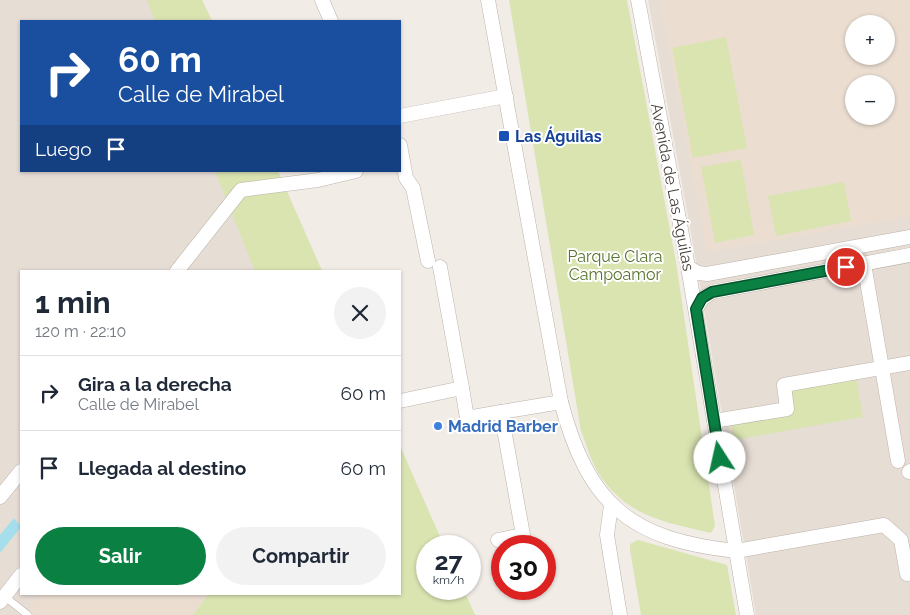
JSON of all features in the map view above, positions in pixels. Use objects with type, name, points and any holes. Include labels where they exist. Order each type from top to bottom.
[{"type":"street","points":[[322,0],[331,20]]},
{"type":"street","points":[[488,0],[561,402],[575,450],[595,487],[611,505],[640,526],[657,534],[686,543],[736,551],[884,525],[901,540],[907,574],[910,573]]},
{"type":"street","name":"Avenida de Las Águilas","points":[[638,0],[696,309],[748,615]]},
{"type":"street","points":[[401,116],[506,96]]},
{"type":"street","points":[[401,150],[406,178],[413,188],[434,264],[467,418],[561,402]]},
{"type":"street","points":[[178,270],[241,190],[318,180],[352,172]]},
{"type":"street","points":[[688,267],[698,273],[708,274],[910,237]]},
{"type":"street","points":[[696,309],[702,298],[712,292],[910,255]]},
{"type":"street","points":[[864,264],[898,461]]},
{"type":"street","points":[[714,421],[787,409],[784,386],[910,363]]},
{"type":"street","points":[[401,401],[462,388]]},
{"type":"street","points":[[501,412],[523,535]]},
{"type":"street","points":[[0,497],[20,472]]},
{"type":"street","points":[[611,505],[606,534],[620,615]]},
{"type":"street","points":[[2,599],[20,576]]},
{"type":"lane","points":[[2,599],[28,615]]},
{"type":"shaded area","points":[[0,0],[202,0],[212,20],[20,20],[20,172],[278,172],[322,270],[20,270],[20,595],[401,595],[401,448],[439,535],[416,535],[416,600],[468,600],[475,615],[0,615]]},
{"type":"shaded area","points":[[648,0],[910,0],[910,615],[756,615],[690,227]]},
{"type":"shaded area","points":[[659,0],[910,0],[910,216],[707,253]]},
{"type":"shaded area","points":[[40,595],[208,595],[193,615],[24,615]]},
{"type":"green space","points":[[147,0],[202,0],[212,20],[155,20]]},
{"type":"green space","name":"Parque Clara Campoamor","points":[[509,0],[627,0],[676,262],[715,526],[711,533],[664,521],[637,510],[624,502],[601,477],[590,455],[581,431]]},
{"type":"green space","points":[[726,37],[747,148],[693,158],[672,48]]},
{"type":"green space","points":[[741,160],[754,235],[715,243],[701,167]]},
{"type":"green space","points":[[215,172],[278,172],[322,270],[255,270]]},
{"type":"green space","points":[[844,182],[851,221],[776,236],[768,196]]},
{"type":"green space","points":[[856,376],[863,417],[734,440],[731,421],[791,410],[787,388]]},
{"type":"green space","points":[[401,448],[439,535],[416,535],[416,600],[468,600],[475,615],[193,615],[208,595],[401,595]]},
{"type":"green space","points":[[638,540],[727,565],[736,615],[641,615],[630,550],[630,544]]},
{"type":"water","points":[[14,518],[20,526],[0,553],[0,535]]},
{"type":"place","name":"Las Águilas","points":[[504,136]]},
{"type":"place","name":"Madrid Barber","points":[[438,426]]},
{"type":"route","points":[[720,458],[696,309],[702,298],[712,292],[846,267]]}]
